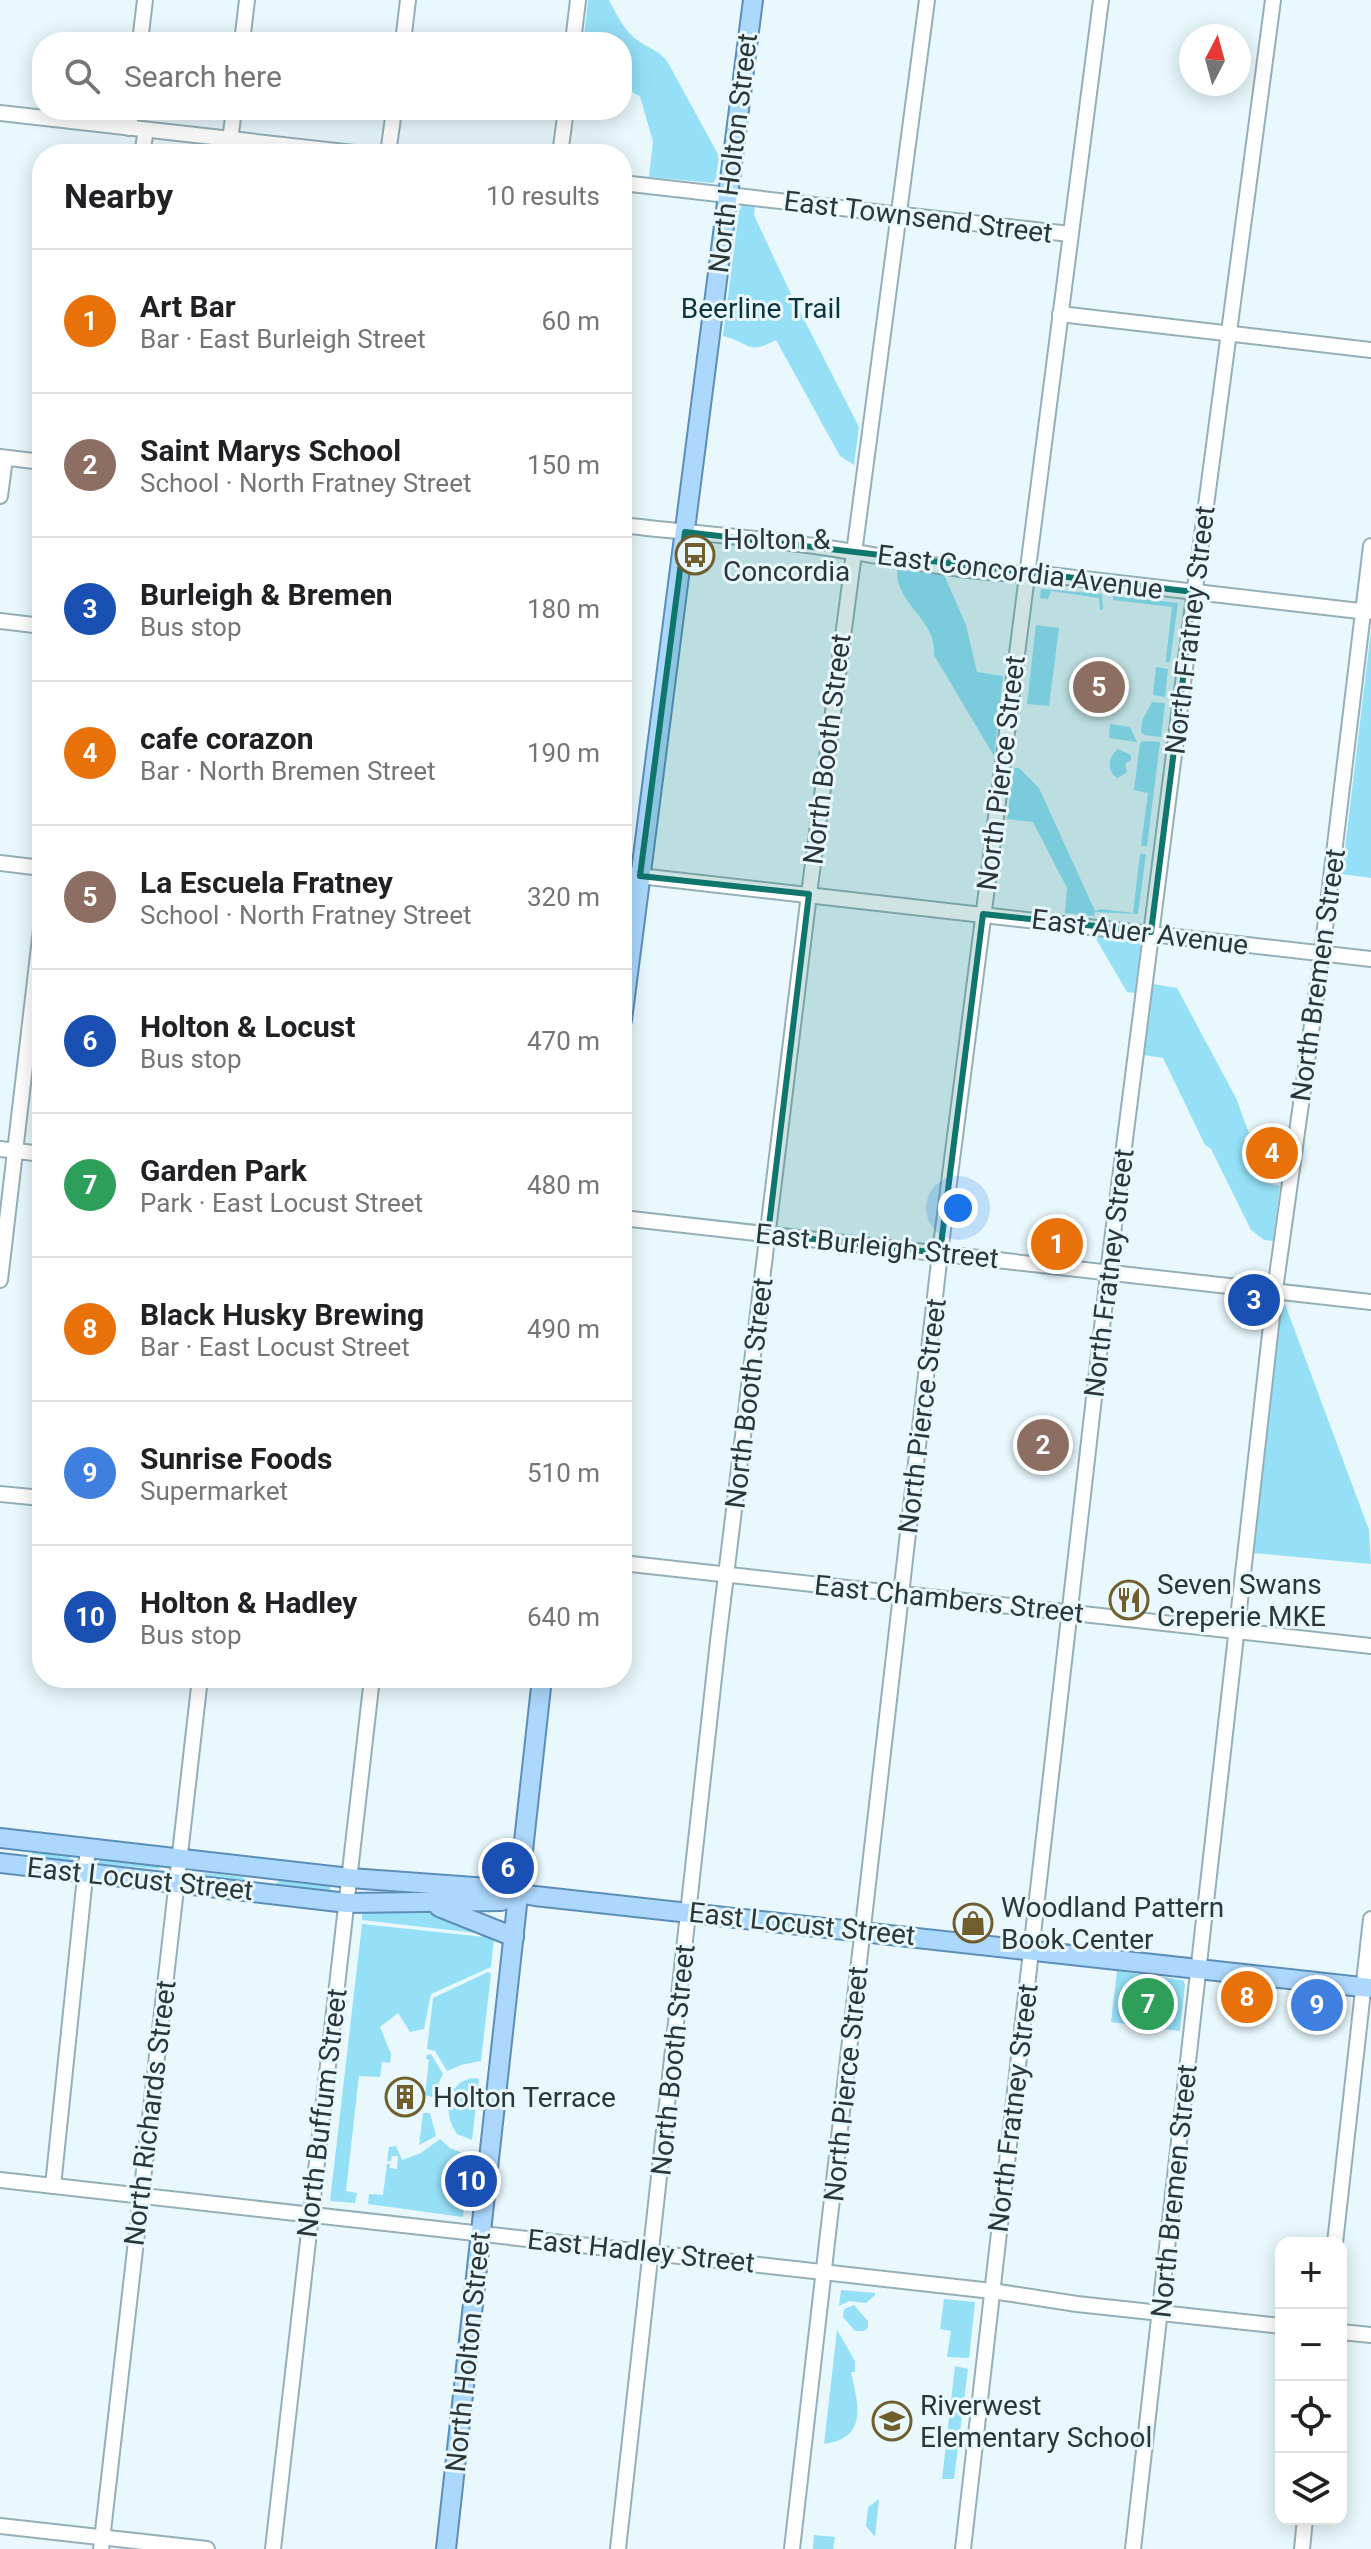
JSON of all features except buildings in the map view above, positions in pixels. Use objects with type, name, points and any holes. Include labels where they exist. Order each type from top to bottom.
[{"type":"main road","name":"North Holton Street","points":[[632,869],[685,532],[753,0]]},
{"type":"main road","name":"North Holton Street","points":[[446,2549],[541,1688]]},
{"type":"main road","name":"East Locust Street","points":[[0,1838],[350,1878],[488,1888],[519,1894],[1367,1988]]},
{"type":"main road","name":"East Locust Street","points":[[0,1863],[347,1903],[501,1901],[519,1894]]},
{"type":"main road","points":[[425,1903],[514,1937]]},
{"type":"street","points":[[141,32],[145,0]]},
{"type":"street","points":[[243,32],[247,0]]},
{"type":"street","points":[[404,32],[408,0]]},
{"type":"street","points":[[574,32],[578,0]]},
{"type":"street","name":"North Booth Street","points":[[618,2549],[809,894],[927,0]]},
{"type":"street","name":"North Pierce Street","points":[[792,2549],[940,1253],[1101,0]]},
{"type":"street","name":"North Fratney Street","points":[[963,2549],[1109,1272],[1194,592],[1273,0]]},
{"type":"street","points":[[0,113],[32,117]]},
{"type":"street","points":[[60,120],[268,144]]},
{"type":"street","points":[[129,128],[130,120]]},
{"type":"street","points":[[230,140],[233,120]]},
{"type":"street","points":[[389,144],[393,120]]},
{"type":"street","points":[[561,144],[565,120]]},
{"type":"street","points":[[144,144],[146,130]]},
{"type":"street","name":"East Townsend Street","points":[[632,184],[1070,234]]},
{"type":"street","points":[[1060,314],[1371,350]]},
{"type":"street","points":[[0,496],[2,458],[32,461]]},
{"type":"street","name":"East Concordia Avenue","points":[[632,526],[853,552],[913,564],[1366,612]]},
{"type":"street","name":"North Bremen Street","points":[[1133,2549],[1275,1290],[1366,612],[1371,546]]},
{"type":"street","points":[[0,621],[32,625]]},
{"type":"street","points":[[0,863],[32,867]]},
{"type":"street","name":"East Auer Avenue","points":[[632,875],[1371,959]]},
{"type":"street","points":[[0,1280],[7,1150],[32,986]]},
{"type":"street","points":[[7,1150],[32,1153]]},
{"type":"street","name":"East Burleigh Street","points":[[632,1219],[1371,1302]]},
{"type":"street","points":[[0,1494],[32,1497]]},
{"type":"street","name":"East Chambers Street","points":[[632,1564],[1371,1646]]},
{"type":"street","name":"North Richards Street","points":[[101,2543],[199,1688]]},
{"type":"street","name":"North Buffum Street","points":[[273,2549],[371,1688]]},
{"type":"street","points":[[53,2186],[88,1848]]},
{"type":"street","points":[[1336,2237],[1367,1988],[1371,1919]]},
{"type":"street","name":"East Hadley Street","points":[[0,2180],[1275,2325]]},
{"type":"street","points":[[1347,2333],[1371,2335]]},
{"type":"street","points":[[1302,2549],[1304,2525]]},
{"type":"street","points":[[0,2526],[101,2543],[207,2549]]},
{"type":"highlighted area","points":[[685,532],[1194,592],[1151,932],[983,914],[940,1253],[768,1234],[809,894],[640,876]]},
{"type":"green space","points":[[588,0],[609,0],[629,32],[585,32]]},
{"type":"green space","points":[[632,36],[667,61],[719,156],[713,183],[649,177],[653,142],[640,96],[633,93]]},
{"type":"green space","name":"Beerline Trail","points":[[742,205],[755,205],[754,215],[790,292],[859,427],[854,465],[840,456],[776,340],[753,347],[723,336]]},
{"type":"green space","points":[[897,570],[944,575],[966,625],[977,672],[1003,676],[994,756],[934,655],[929,631],[902,593]]},
{"type":"green space","points":[[1041,589],[1102,594],[1103,610],[1100,609],[1099,598],[1051,591],[1048,599],[1040,598]]},
{"type":"green space","points":[[1113,596],[1178,603],[1170,662],[1166,659],[1172,607],[1113,600]]},
{"type":"green space","points":[[1036,625],[1059,628],[1049,706],[1027,704]]},
{"type":"green space","points":[[1371,630],[1371,878],[1342,874]]},
{"type":"green space","points":[[1156,667],[1168,669],[1165,697],[1153,695]]},
{"type":"green space","points":[[1152,702],[1165,703],[1161,737],[1141,732],[1142,721]]},
{"type":"green space","points":[[1110,724],[1130,727],[1137,742],[1109,738]]},
{"type":"green space","points":[[1160,742],[1147,846],[1141,846],[1148,793],[1134,790],[1140,743]]},
{"type":"green space","points":[[1118,749],[1131,755],[1131,760],[1125,764],[1127,772],[1118,778],[1110,764]]},
{"type":"green space","points":[[1014,768],[1019,768],[1039,788],[1095,911],[1133,913],[1140,854],[1146,854],[1138,914],[1095,912],[1094,916],[1065,913],[1067,888],[1033,822],[1007,819]]},
{"type":"green space","points":[[1092,932],[1139,938],[1136,993],[1127,992]]},
{"type":"green space","points":[[1153,984],[1177,988],[1236,1098],[1249,1133],[1244,1138],[1255,1168],[1266,1182],[1280,1186],[1273,1241],[1264,1240],[1251,1230],[1163,1058],[1143,1055]]},
{"type":"green space","points":[[1285,1304],[1369,1530],[1371,1564],[1253,1553],[1281,1310]]},
{"type":"green space","points":[[40,1850],[64,1854],[76,1863],[75,1866],[24,1857]]},
{"type":"green space","points":[[99,1858],[160,1864],[159,1869],[101,1864]]},
{"type":"green space","points":[[195,1874],[242,1877],[252,1884],[195,1878]]},
{"type":"green space","points":[[279,1881],[324,1882],[331,1885],[330,1892],[323,1894],[273,1887]]},
{"type":"green space","points":[[362,1913],[431,1913],[494,1935],[362,1920]]},
{"type":"green space","points":[[362,1924],[494,1938],[491,1967],[431,1994],[424,2029],[410,2032],[398,2013],[380,2027],[391,2054],[390,2063],[382,2062],[380,2077],[359,2076],[346,2191],[357,2193],[355,2203],[330,2201]]},
{"type":"green space","points":[[1117,1971],[1183,1980],[1180,2031],[1111,2022]]},
{"type":"green space","points":[[488,1972],[491,1974],[481,2061],[447,2071],[435,2051],[427,2049],[433,1998]]},
{"type":"green space","points":[[431,2054],[443,2074],[432,2097],[425,2095],[429,2060],[426,2059]]},
{"type":"green space","points":[[472,2078],[479,2079],[472,2140],[457,2134],[448,2110],[456,2087]]},
{"type":"green space","points":[[423,2113],[430,2113],[436,2136],[419,2145]]},
{"type":"green space","points":[[440,2139],[450,2148],[470,2156],[463,2217],[368,2204],[369,2194],[383,2195],[387,2164],[397,2169],[398,2156],[392,2156],[391,2161],[387,2161],[389,2147],[396,2146],[402,2160],[421,2153]]},
{"type":"green space","points":[[841,2290],[875,2295],[866,2303],[849,2301],[839,2306]]},
{"type":"green space","points":[[944,2299],[975,2302],[969,2358],[947,2357],[951,2331],[940,2329]]},
{"type":"green space","points":[[854,2305],[868,2321],[868,2328],[864,2331],[855,2331],[843,2317],[844,2309]]},
{"type":"green space","points":[[837,2330],[855,2361],[855,2372],[851,2372],[857,2418],[848,2435],[824,2444]]},
{"type":"green space","points":[[955,2366],[968,2369],[954,2479],[942,2479]]},
{"type":"green space","points":[[879,2499],[875,2537],[866,2526],[868,2507]]},
{"type":"green space","points":[[814,2535],[835,2537],[833,2549],[813,2549]]},
{"type":"place","name":"Holton & Concordia","points":[[695,555]]},
{"type":"place","name":"La Escuela Fratney","points":[[1099,687]]},
{"type":"place","name":"cafe corazon","points":[[1272,1153]]},
{"type":"place","name":"Art Bar","points":[[1057,1244]]},
{"type":"place","name":"Burleigh & Bremen","points":[[1254,1300]]},
{"type":"place","name":"Saint Marys School","points":[[1043,1445]]},
{"type":"place","name":"Seven Swans Creperie MKE","points":[[1129,1600]]},
{"type":"place","name":"Holton & Locust","points":[[508,1868]]},
{"type":"place","name":"Woodland Pattern Book Center","points":[[973,1923]]},
{"type":"place","name":"Black Husky Brewing","points":[[1247,1997]]},
{"type":"place","name":"Garden Park","points":[[1148,2004]]},
{"type":"place","name":"Sunrise Foods","points":[[1317,2005]]},
{"type":"place","name":"Holton Terrace","points":[[405,2097]]},
{"type":"place","name":"Holton & Hadley","points":[[471,2181]]},
{"type":"place","name":"Riverwest Elementary School","points":[[892,2421]]}]
